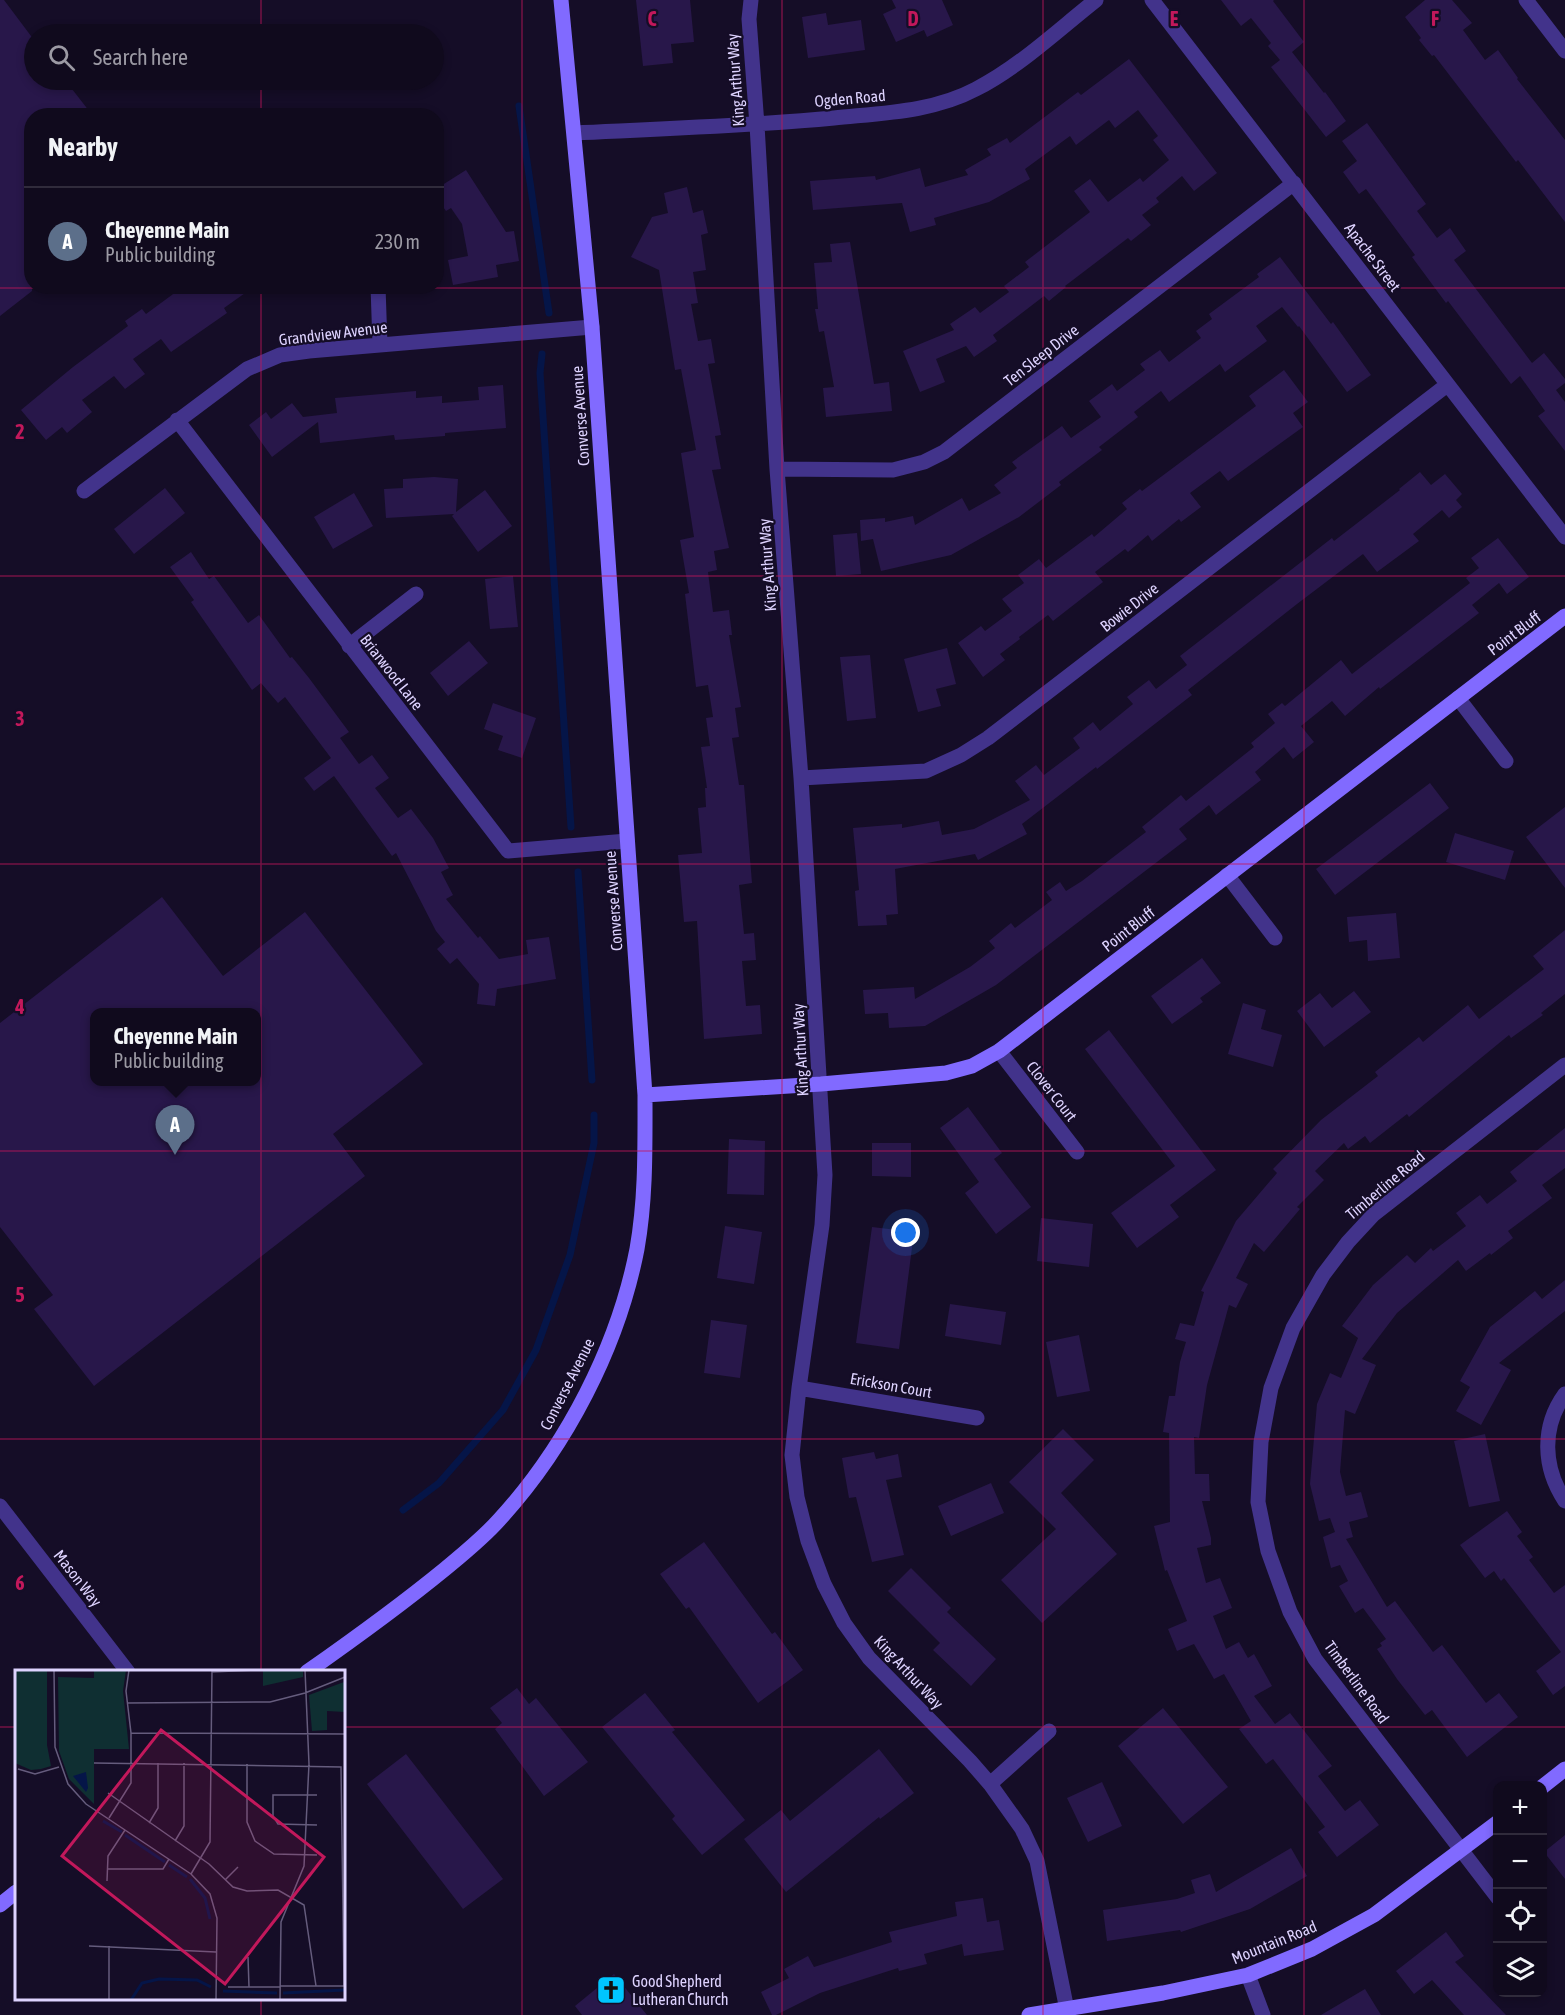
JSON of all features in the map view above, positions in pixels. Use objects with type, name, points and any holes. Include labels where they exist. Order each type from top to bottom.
[{"type":"main road","name":"Converse Avenue","points":[[309,1670],[354,1640],[423,1587],[498,1521],[532,1481],[569,1425],[600,1364],[622,1310],[637,1248],[645,1180],[645,1095],[592,327],[561,0]]},
{"type":"main road","name":"Point Bluff","points":[[645,1095],[821,1084],[946,1073],[972,1066],[999,1052],[1565,616]]},
{"type":"main road","points":[[1547,1782],[1565,1769]]},
{"type":"main road","name":"Mountain Road","points":[[1029,2015],[1067,2012],[1248,1975],[1312,1949],[1374,1915],[1493,1825]]},
{"type":"main road","points":[[0,1905],[15,1893]]},
{"type":"street","name":"King Arthur Way","points":[[751,0],[749,19],[777,469],[801,778],[825,1175],[822,1225],[792,1455],[797,1497],[808,1541],[824,1584],[844,1623],[869,1658],[990,1784],[1022,1829],[1037,1861],[1067,2012]]},
{"type":"street","name":"Ogden Road","points":[[575,133],[757,125],[896,112],[944,103],[976,89],[1006,70],[1096,0]]},
{"type":"street","name":"Apache Street","points":[[1152,0],[1565,537]]},
{"type":"street","points":[[1526,0],[1565,51]]},
{"type":"street","name":"Ten Sleep Drive","points":[[777,469],[893,470],[924,462],[944,452],[1294,183]]},
{"type":"street","points":[[378,294],[380,345]]},
{"type":"street","name":"Grandview Avenue","points":[[84,491],[247,369],[279,355],[592,327]]},
{"type":"street","name":"Bowie Drive","points":[[801,778],[926,771],[961,755],[988,738],[1447,385]]},
{"type":"street","name":"Briarwood Lane","points":[[177,420],[508,851],[627,841]]},
{"type":"street","points":[[350,646],[416,594]]},
{"type":"street","points":[[1458,698],[1506,761]]},
{"type":"street","points":[[1227,875],[1275,938]]},
{"type":"street","name":"Clover Court","points":[[999,1052],[1077,1152]]},
{"type":"street","name":"Timberline Road","points":[[1493,1894],[1315,1659],[1290,1612],[1268,1551],[1258,1502],[1261,1442],[1271,1388],[1293,1328],[1323,1275],[1348,1242],[1374,1214],[1565,1065]]},
{"type":"street","name":"Erickson Court","points":[[799,1388],[977,1418]]},
{"type":"street","points":[[1565,1394],[1555,1408],[1547,1434],[1548,1462],[1557,1489],[1565,1501]]},
{"type":"street","name":"Mason Way","points":[[0,1506],[127,1670]]},
{"type":"street","points":[[990,1784],[1049,1731]]},
{"type":"street","points":[[1248,1975],[1263,2015]]},
{"type":"building","points":[[0,0],[4,0],[24,27],[24,90],[73,90],[87,108],[24,108],[24,294],[28,294],[0,316]]},
{"type":"building","points":[[636,0],[690,0],[694,42],[671,44],[673,63],[643,66]]},
{"type":"building","points":[[892,0],[942,0],[953,25],[927,37],[924,30],[896,42],[883,14],[896,8]]},
{"type":"building","points":[[1221,0],[1274,0],[1304,42],[1292,52],[1346,121],[1326,137],[1271,67],[1280,60],[1268,46],[1271,43],[1251,18],[1241,26]]},
{"type":"building","points":[[1425,0],[1452,0],[1472,23],[1463,30],[1485,60],[1498,50],[1517,79],[1565,140],[1565,222],[1434,55],[1432,56],[1419,40],[1421,38],[1405,17]]},
{"type":"building","points":[[826,13],[828,25],[861,20],[865,50],[808,58],[802,17]]},
{"type":"building","points":[[1129,59],[1217,173],[1194,191],[1182,176],[1156,198],[1159,202],[1142,215],[1151,225],[1131,241],[1128,238],[1049,301],[1044,296],[993,335],[997,341],[974,357],[966,346],[936,359],[945,382],[920,392],[903,351],[954,330],[950,324],[975,307],[980,313],[1009,292],[1004,286],[1029,267],[1025,262],[1090,212],[1074,191],[1090,179],[1108,202],[1140,178],[1143,182],[1169,160],[1153,140],[1158,136],[1138,110],[1115,128],[1109,120],[1076,145],[1070,136],[1025,169],[1030,179],[989,202],[934,218],[936,225],[910,232],[902,203],[813,210],[810,181],[875,176],[876,180],[920,168],[925,187],[968,175],[965,170],[991,155],[987,149],[1007,138],[1010,143],[1078,92],[1081,95]]},
{"type":"building","points":[[1367,123],[1426,204],[1417,211],[1437,238],[1450,228],[1466,251],[1454,260],[1532,363],[1544,353],[1565,379],[1565,383],[1556,390],[1565,402],[1565,451],[1538,416],[1545,411],[1520,376],[1511,384],[1448,301],[1446,303],[1412,257],[1415,255],[1366,189],[1359,194],[1343,172],[1357,161],[1342,141]]},
{"type":"building","points":[[466,170],[506,232],[514,231],[519,261],[496,265],[498,277],[453,285],[448,260],[468,256],[462,224],[451,208],[446,211],[444,208],[444,184]]},
{"type":"building","points":[[687,187],[693,213],[703,210],[708,233],[701,235],[706,270],[693,272],[698,303],[691,304],[698,341],[711,339],[715,363],[708,364],[721,435],[715,436],[721,469],[712,470],[729,548],[714,551],[717,570],[708,572],[713,612],[729,610],[732,635],[729,635],[741,707],[735,708],[739,737],[732,738],[739,785],[744,785],[752,883],[739,885],[744,934],[754,933],[756,960],[742,961],[746,1006],[760,1005],[762,1034],[704,1039],[697,921],[684,922],[678,855],[702,853],[698,808],[706,807],[705,788],[707,788],[701,747],[710,746],[706,718],[713,717],[708,685],[696,687],[685,594],[689,593],[680,540],[694,537],[681,453],[696,450],[681,369],[675,370],[659,270],[631,257],[652,217],[668,213],[664,193]]},
{"type":"building","points":[[850,242],[874,384],[889,382],[892,411],[826,417],[823,388],[834,387],[824,331],[819,332],[815,309],[818,309],[814,263],[832,262],[830,244]]},
{"type":"building","points":[[1280,257],[1331,324],[1333,322],[1371,375],[1347,392],[1299,326],[1282,307],[1256,326],[1267,341],[1225,372],[1220,364],[1169,402],[1161,391],[1134,412],[1138,417],[1099,447],[1102,450],[1059,482],[1061,485],[1019,517],[951,555],[881,571],[873,539],[861,541],[860,520],[885,518],[885,522],[913,516],[915,525],[962,498],[969,511],[1001,493],[994,485],[1017,468],[1012,462],[1062,426],[1071,438],[1101,417],[1089,401],[1112,384],[1117,391],[1145,370],[1140,364],[1160,350],[1169,362],[1201,338],[1196,331],[1212,319],[1209,314],[1259,277],[1257,274]]},
{"type":"building","points":[[173,294],[244,294],[224,308],[227,313],[171,352],[161,339],[133,359],[145,374],[125,389],[114,376],[82,400],[92,412],[67,433],[62,427],[46,440],[21,410],[128,326],[125,321],[142,309],[146,314]]},
{"type":"building","points":[[1284,370],[1308,402],[1293,413],[1303,427],[1228,481],[1220,471],[1190,493],[1201,507],[1181,522],[1179,519],[1152,541],[1148,535],[1128,552],[1125,549],[1095,572],[1103,582],[1053,621],[1048,615],[1019,637],[1020,639],[1000,654],[1005,660],[983,677],[958,643],[981,626],[985,631],[1012,611],[1002,599],[1024,583],[1018,575],[1039,559],[1046,568],[1092,534],[1094,537],[1127,509],[1122,503],[1140,489],[1142,491],[1256,406],[1249,396]]},
{"type":"building","points":[[503,385],[506,428],[445,433],[445,436],[395,440],[394,435],[320,443],[318,422],[272,457],[249,425],[266,412],[271,419],[292,403],[303,417],[337,413],[335,398],[416,391],[416,398],[442,396],[442,403],[479,400],[478,387]]},
{"type":"building","points":[[1420,472],[1431,485],[1445,474],[1462,494],[1456,500],[1462,507],[1449,518],[1442,510],[1413,534],[1419,541],[1377,572],[1363,554],[1188,690],[1192,695],[1022,824],[1027,834],[978,860],[975,854],[895,869],[898,914],[886,915],[887,925],[858,926],[855,891],[859,890],[853,828],[902,824],[902,828],[939,821],[942,835],[974,829],[1030,800],[1015,781],[1036,765],[1044,775],[1080,748],[1073,738],[1093,722],[1100,731],[1133,704],[1127,697],[1149,680],[1156,689],[1187,665],[1180,656],[1332,538],[1334,541]]},
{"type":"building","points":[[434,477],[458,479],[456,512],[485,490],[512,526],[478,552],[452,516],[454,514],[386,518],[384,489],[403,488],[403,479]]},
{"type":"building","points":[[165,488],[185,513],[134,554],[114,529]]},
{"type":"building","points":[[354,493],[373,526],[333,549],[314,517]]},
{"type":"building","points":[[857,533],[861,574],[836,576],[833,535]]},
{"type":"building","points":[[1498,538],[1529,577],[1507,594],[1499,583],[1472,605],[1479,613],[1380,689],[1379,687],[1345,716],[1332,701],[1301,726],[1314,742],[1293,759],[1284,747],[1255,772],[1261,780],[1216,815],[1209,805],[1179,829],[1187,839],[996,985],[925,1026],[889,1028],[888,1013],[865,1014],[863,990],[914,987],[915,999],[970,967],[995,948],[989,941],[1011,923],[1015,928],[1052,900],[1046,892],[1060,882],[1066,891],[1082,881],[1146,832],[1142,827],[1181,795],[1186,801],[1254,747],[1251,743],[1275,723],[1268,714],[1282,703],[1285,706],[1341,660],[1352,674],[1470,583],[1466,578],[1479,568],[1471,558]]},
{"type":"building","points":[[191,552],[209,579],[214,576],[248,623],[259,615],[290,658],[292,657],[309,678],[349,732],[340,738],[359,764],[372,755],[389,778],[375,788],[398,818],[411,809],[433,838],[449,868],[441,872],[453,895],[446,899],[478,938],[480,936],[499,959],[528,954],[526,940],[549,937],[556,979],[497,989],[495,1006],[477,1004],[479,984],[457,958],[450,964],[437,949],[445,942],[436,931],[396,853],[392,856],[334,776],[314,791],[304,778],[331,758],[285,697],[278,703],[261,683],[252,690],[191,602],[194,600],[170,567]]},
{"type":"building","points":[[513,576],[518,627],[490,629],[485,579]]},
{"type":"building","points":[[469,641],[488,663],[448,696],[430,673]]},
{"type":"building","points":[[947,648],[956,684],[936,689],[941,706],[918,712],[904,659]]},
{"type":"building","points":[[870,655],[876,718],[847,721],[840,657]]},
{"type":"building","points":[[493,703],[536,718],[522,758],[498,750],[503,736],[484,729]]},
{"type":"building","points":[[1430,783],[1449,808],[1335,895],[1316,869]]},
{"type":"building","points":[[1565,807],[1565,888],[1526,837]]},
{"type":"building","points":[[1455,833],[1514,851],[1505,880],[1446,862]]},
{"type":"building","points":[[162,897],[223,976],[305,912],[423,1064],[333,1134],[365,1176],[94,1386],[34,1309],[53,1295],[0,1227],[0,1023]]},
{"type":"building","points":[[1396,913],[1400,958],[1368,961],[1367,940],[1349,942],[1347,917]]},
{"type":"building","points":[[1565,930],[1565,994],[1541,1013],[1543,1015],[1511,1038],[1509,1035],[1409,1117],[1407,1114],[1370,1143],[1365,1136],[1348,1149],[1344,1143],[1315,1171],[1324,1180],[1297,1207],[1300,1209],[1264,1252],[1254,1243],[1236,1278],[1248,1284],[1236,1308],[1229,1305],[1207,1385],[1199,1438],[1194,1437],[1195,1474],[1209,1474],[1210,1501],[1202,1501],[1211,1538],[1211,1545],[1197,1548],[1206,1583],[1220,1578],[1232,1608],[1213,1616],[1226,1649],[1239,1642],[1248,1658],[1254,1654],[1272,1686],[1254,1696],[1275,1724],[1290,1713],[1332,1766],[1318,1776],[1345,1811],[1360,1800],[1379,1825],[1337,1857],[1318,1832],[1325,1827],[1273,1759],[1266,1764],[1239,1729],[1251,1721],[1224,1674],[1214,1679],[1194,1644],[1177,1651],[1168,1629],[1187,1621],[1167,1570],[1165,1571],[1154,1526],[1170,1522],[1169,1433],[1163,1432],[1169,1396],[1175,1396],[1180,1362],[1186,1342],[1175,1339],[1180,1323],[1194,1326],[1204,1292],[1201,1291],[1236,1221],[1277,1173],[1273,1169],[1321,1120],[1378,1076],[1375,1072],[1419,1037],[1423,1042],[1468,1005],[1479,1019],[1544,969],[1533,956]]},
{"type":"building","points":[[1202,958],[1221,983],[1200,998],[1203,1002],[1172,1024],[1151,996]]},
{"type":"building","points":[[1354,991],[1371,1012],[1324,1047],[1297,1011],[1320,993],[1332,1008]]},
{"type":"building","points":[[1243,1003],[1266,1010],[1261,1029],[1282,1035],[1273,1067],[1228,1054]]},
{"type":"building","points":[[1109,1030],[1216,1170],[1170,1205],[1179,1217],[1137,1248],[1111,1213],[1175,1166],[1085,1049]]},
{"type":"building","points":[[968,1107],[1002,1153],[994,1159],[1031,1207],[996,1234],[965,1193],[979,1182],[940,1128]]},
{"type":"building","points":[[1565,1128],[1565,1168],[1542,1185],[1552,1198],[1508,1231],[1513,1238],[1491,1255],[1490,1253],[1466,1271],[1458,1260],[1397,1313],[1362,1359],[1376,1365],[1355,1414],[1345,1410],[1340,1472],[1346,1496],[1361,1492],[1368,1517],[1349,1522],[1353,1537],[1346,1539],[1387,1607],[1395,1601],[1433,1652],[1442,1645],[1486,1703],[1499,1693],[1518,1717],[1467,1757],[1432,1710],[1425,1715],[1397,1679],[1377,1649],[1386,1639],[1363,1608],[1355,1613],[1339,1586],[1348,1581],[1340,1565],[1331,1568],[1323,1537],[1335,1532],[1330,1518],[1319,1521],[1310,1484],[1317,1404],[1330,1373],[1341,1378],[1358,1338],[1342,1326],[1373,1285],[1407,1255],[1415,1263],[1431,1248],[1433,1251],[1466,1226],[1456,1213],[1480,1195],[1487,1204],[1517,1181],[1510,1172]]},
{"type":"building","points":[[729,1139],[765,1141],[764,1195],[727,1194]]},
{"type":"building","points":[[872,1143],[911,1143],[911,1177],[872,1176]]},
{"type":"building","points":[[1041,1218],[1093,1224],[1089,1267],[1037,1261]]},
{"type":"building","points":[[725,1226],[762,1232],[754,1284],[717,1278]]},
{"type":"building","points":[[872,1227],[914,1232],[899,1349],[856,1343]]},
{"type":"building","points":[[1565,1280],[1565,1311],[1499,1363],[1511,1370],[1481,1425],[1456,1411],[1470,1387],[1460,1381],[1490,1327],[1535,1291],[1542,1299]]},
{"type":"building","points":[[950,1304],[1006,1312],[1001,1345],[945,1336]]},
{"type":"building","points":[[711,1320],[747,1325],[740,1378],[704,1373]]},
{"type":"building","points":[[1079,1335],[1090,1391],[1057,1397],[1046,1342]]},
{"type":"building","points":[[1063,1429],[1094,1460],[1061,1493],[1117,1554],[1042,1623],[1001,1580],[1056,1529],[1009,1482]]},
{"type":"building","points":[[1485,1434],[1500,1501],[1469,1507],[1454,1441]]},
{"type":"building","points":[[874,1452],[876,1459],[898,1454],[902,1477],[886,1480],[904,1555],[872,1562],[856,1497],[849,1498],[842,1458]]},
{"type":"building","points":[[991,1483],[1004,1513],[951,1536],[938,1506]]},
{"type":"building","points":[[1507,1511],[1522,1532],[1517,1536],[1533,1557],[1529,1560],[1554,1593],[1565,1585],[1565,1686],[1553,1695],[1536,1671],[1561,1652],[1504,1578],[1501,1581],[1494,1571],[1485,1578],[1460,1545]]},
{"type":"building","points":[[704,1542],[772,1634],[775,1632],[803,1670],[758,1703],[689,1607],[686,1609],[660,1574]]},
{"type":"building","points":[[911,1568],[951,1608],[947,1612],[996,1659],[971,1686],[933,1650],[940,1643],[888,1591]]},
{"type":"building","points":[[517,1688],[529,1704],[536,1698],[588,1762],[544,1796],[495,1729],[502,1723],[490,1708]]},
{"type":"building","points":[[645,1693],[675,1730],[672,1732],[745,1820],[702,1855],[672,1819],[675,1816],[602,1727]]},
{"type":"building","points":[[1163,1708],[1228,1787],[1183,1824],[1118,1746]]},
{"type":"building","points":[[879,1749],[914,1793],[880,1819],[879,1817],[786,1892],[744,1839],[781,1810],[790,1821]]},
{"type":"building","points":[[406,1754],[503,1879],[463,1909],[367,1784]]},
{"type":"building","points":[[1102,1782],[1122,1826],[1088,1842],[1067,1798]]},
{"type":"building","points":[[1565,1835],[1565,1879],[1547,1856],[1547,1850]]},
{"type":"building","points":[[1291,1848],[1307,1876],[1250,1909],[1181,1932],[1180,1930],[1107,1941],[1103,1910],[1177,1899],[1195,1893],[1191,1880],[1210,1874],[1216,1892]]},
{"type":"building","points":[[983,1898],[987,1922],[999,1920],[1004,1950],[964,1956],[962,1944],[924,1954],[927,1964],[899,1971],[898,1968],[820,1993],[772,2015],[761,1992],[789,1978],[784,1969],[808,1956],[814,1967],[892,1942],[889,1932],[957,1916],[955,1902]]},
{"type":"building","points":[[1446,1932],[1464,1956],[1455,1962],[1506,2015],[1464,2015],[1432,1980],[1414,1994],[1396,1971]]},
{"type":"building","name":"Good Shepherd Lutheran Church","points":[[614,1974],[647,2015],[582,2015],[575,2006]]},
{"type":"building","points":[[1365,1989],[1381,2015],[1321,2015]]},
{"type":"waterway","points":[[519,106],[549,313]]},
{"type":"waterway","points":[[542,354],[540,373],[571,827]]},
{"type":"waterway","points":[[578,872],[592,1080]]},
{"type":"waterway","points":[[403,1510],[439,1483],[503,1410],[536,1350],[570,1255],[594,1143],[594,1115]]},
{"type":"place","name":"Cheyenne Main","points":[[175,1155]]},
{"type":"place","name":"Good Shepherd Lutheran Church","points":[[611,1990]]}]
